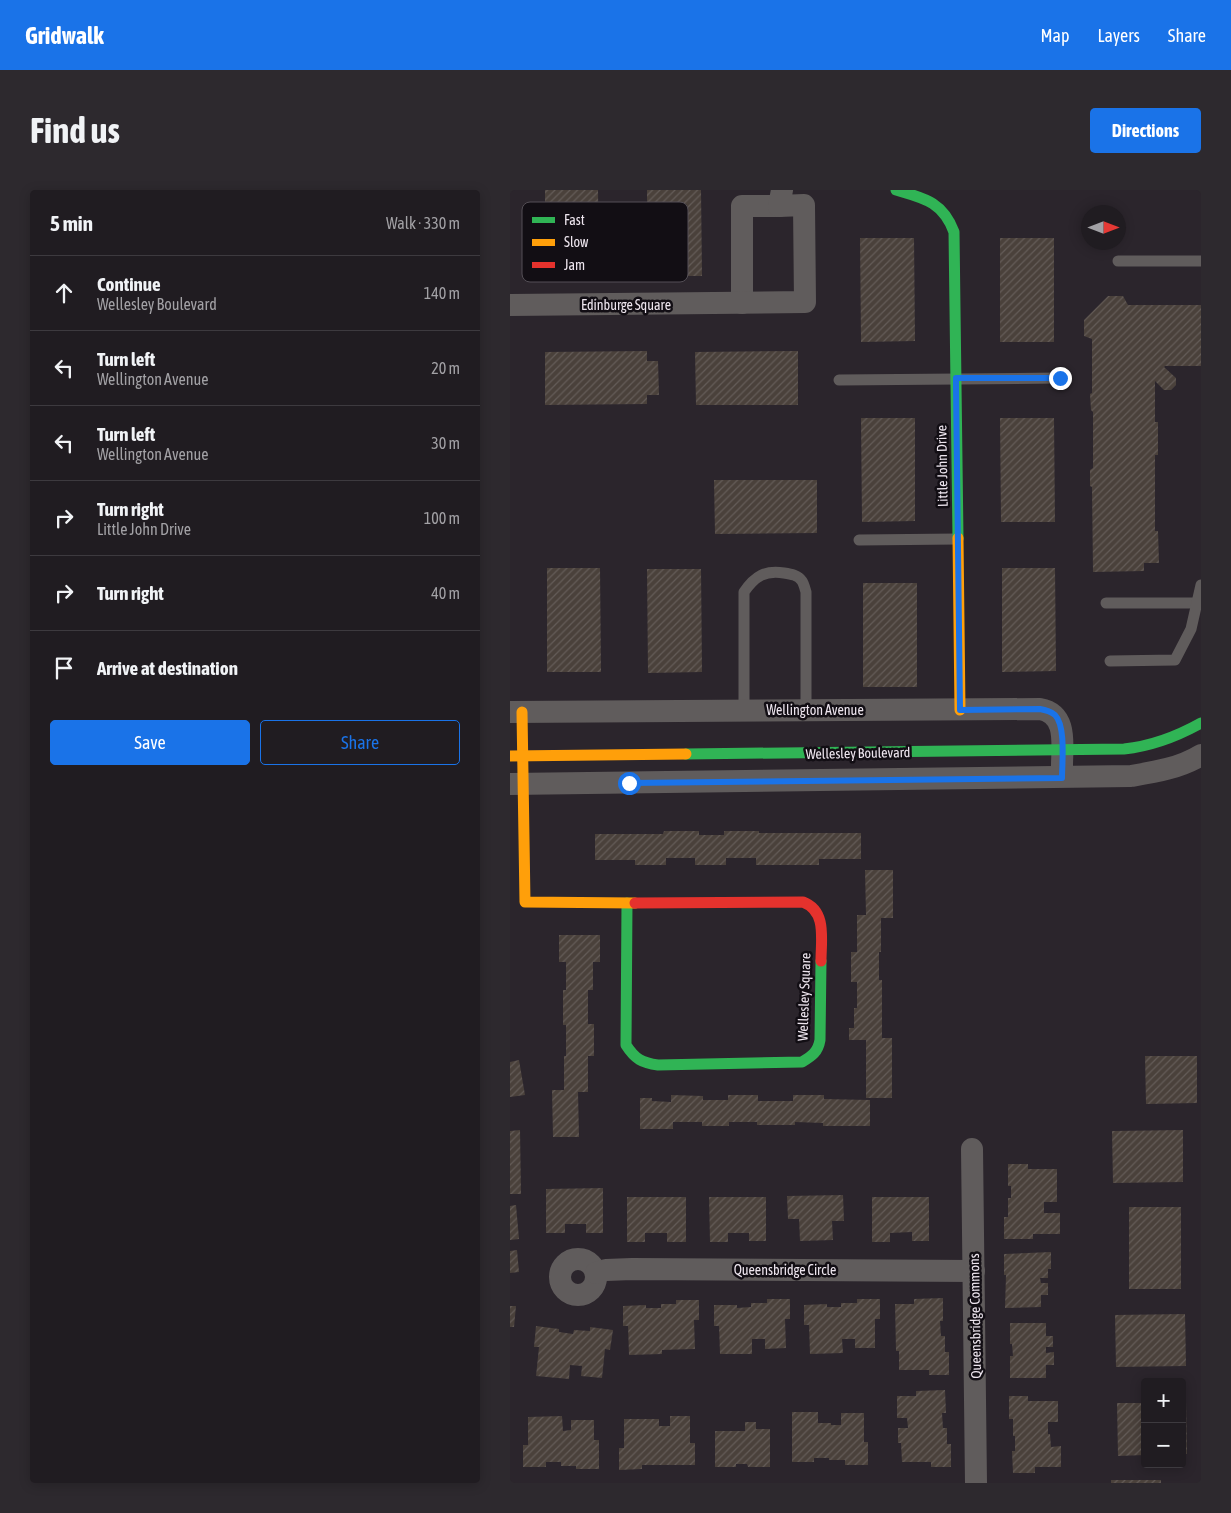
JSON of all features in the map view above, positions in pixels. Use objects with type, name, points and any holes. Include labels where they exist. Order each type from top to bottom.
[{"type":"street","name":"Little John Drive","points":[[896,190],[933,202],[942,209],[951,222],[954,232],[960,710]]},
{"type":"street","name":"Edinburge Square","points":[[510,305],[742,303],[805,302],[804,206],[781,198],[742,206],[742,303]]},
{"type":"street","name":"Wellington Avenue","points":[[516,712],[1040,709],[1048,711],[1058,719],[1062,735],[1062,778]]},
{"type":"street","points":[[516,712],[516,784],[525,902],[627,903]]},
{"type":"street","name":"Wellesley Boulevard","points":[[516,756],[1124,749],[1145,747],[1177,737],[1201,723]]},
{"type":"street","name":"Wellesley Boulevard","points":[[516,784],[1062,778],[1139,775],[1179,765],[1201,755]]},
{"type":"street","name":"Wellesley Square","points":[[803,902],[810,904],[816,910],[821,920],[821,1034],[820,1045],[814,1055],[802,1062],[658,1065],[641,1063],[632,1056],[626,1045],[627,903],[803,902]]},
{"type":"street","name":"Queensbridge Commons","points":[[972,1149],[976,1483]]},
{"type":"street","name":"Queensbridge Circle","points":[[596,1273],[606,1270],[632,1269],[974,1272]]},
{"type":"lane","points":[[1118,261],[1201,261]]},
{"type":"lane","points":[[839,380],[1060,378]]},
{"type":"lane","points":[[859,540],[958,539]]},
{"type":"lane","points":[[744,710],[744,592],[751,582],[769,572],[793,574],[802,581],[806,592],[806,710]]},
{"type":"lane","points":[[1110,661],[1175,660],[1191,629],[1201,585]]},
{"type":"lane","points":[[1106,603],[1197,603]]},
{"type":"building","points":[[545,190],[598,190],[598,202],[545,202]]},
{"type":"building","points":[[647,190],[701,190],[702,276],[688,276],[688,202],[647,202]]},
{"type":"building","points":[[860,238],[914,238],[915,341],[861,342]]},
{"type":"building","points":[[1000,238],[1054,238],[1054,342],[1000,342]]},
{"type":"building","points":[[1108,296],[1123,296],[1128,305],[1201,305],[1201,366],[1165,366],[1176,378],[1176,385],[1171,390],[1164,390],[1155,381],[1155,422],[1158,422],[1158,455],[1155,455],[1155,531],[1158,531],[1159,563],[1144,563],[1144,571],[1093,572],[1092,487],[1090,486],[1090,470],[1093,468],[1093,412],[1091,410],[1090,394],[1092,393],[1092,339],[1084,336],[1084,320]]},
{"type":"building","points":[[647,351],[647,361],[658,361],[659,395],[647,395],[647,404],[545,405],[545,352]]},
{"type":"building","points":[[798,351],[798,405],[696,405],[695,352]]},
{"type":"building","points":[[861,418],[915,418],[915,521],[862,522]]},
{"type":"building","points":[[1000,418],[1054,418],[1055,522],[1001,522]]},
{"type":"building","points":[[714,480],[817,480],[817,533],[715,534]]},
{"type":"building","points":[[547,568],[600,568],[601,672],[547,672]]},
{"type":"building","points":[[1002,568],[1055,568],[1056,671],[1002,672]]},
{"type":"building","points":[[647,569],[701,569],[702,672],[648,673]]},
{"type":"building","points":[[863,583],[917,583],[917,687],[863,687]]},
{"type":"building","points":[[664,831],[699,831],[699,835],[724,835],[724,831],[861,833],[861,859],[819,859],[819,865],[756,865],[756,858],[726,858],[726,865],[695,865],[695,858],[666,858],[666,865],[635,865],[635,860],[595,860],[595,834],[663,834]]},
{"type":"building","points":[[865,870],[893,870],[893,918],[881,918],[881,952],[879,952],[879,980],[882,980],[882,1038],[892,1038],[892,1098],[866,1098],[866,1040],[849,1040],[849,1028],[854,1028],[854,1008],[857,1008],[857,982],[851,982],[851,952],[857,952],[857,915],[866,915]]},
{"type":"building","points":[[559,935],[600,935],[600,962],[593,962],[593,990],[588,990],[588,1024],[594,1024],[594,1056],[588,1056],[588,1092],[578,1092],[579,1137],[553,1137],[552,1090],[564,1090],[564,1056],[566,1056],[566,1025],[563,1025],[563,990],[566,990],[566,962],[559,962]]},
{"type":"building","points":[[1145,1056],[1197,1056],[1197,1103],[1146,1104]]},
{"type":"building","points":[[519,1060],[525,1095],[510,1097],[510,1062]]},
{"type":"building","points":[[671,1095],[703,1096],[703,1100],[728,1100],[728,1095],[758,1095],[758,1101],[793,1101],[793,1095],[824,1095],[824,1099],[870,1100],[870,1126],[823,1126],[823,1123],[795,1122],[795,1125],[757,1125],[757,1122],[729,1122],[729,1126],[702,1126],[702,1122],[673,1122],[673,1129],[640,1129],[640,1098],[652,1098],[652,1101],[671,1102]]},
{"type":"building","points":[[520,1130],[521,1194],[510,1194],[510,1131]]},
{"type":"building","points":[[1183,1130],[1183,1182],[1113,1183],[1112,1131]]},
{"type":"building","points":[[1008,1164],[1028,1164],[1028,1169],[1057,1169],[1057,1202],[1044,1202],[1044,1213],[1060,1213],[1060,1234],[1033,1234],[1033,1239],[1004,1239],[1004,1217],[1008,1217],[1008,1198],[1011,1198],[1011,1186],[1008,1186]]},
{"type":"building","points":[[603,1188],[603,1233],[586,1233],[586,1224],[565,1224],[565,1233],[546,1233],[546,1189]]},
{"type":"building","points":[[843,1195],[844,1221],[832,1221],[833,1240],[800,1241],[799,1219],[788,1219],[787,1196]]},
{"type":"building","points":[[627,1197],[686,1197],[686,1242],[667,1242],[667,1233],[645,1233],[645,1242],[627,1242]]},
{"type":"building","points":[[709,1197],[766,1197],[766,1241],[749,1241],[749,1233],[728,1233],[728,1242],[710,1242]]},
{"type":"building","points":[[872,1197],[929,1197],[929,1241],[912,1241],[912,1232],[890,1233],[890,1242],[872,1242]]},
{"type":"building","points":[[516,1205],[519,1239],[510,1240],[510,1206]]},
{"type":"building","points":[[1129,1207],[1181,1207],[1181,1289],[1129,1289]]},
{"type":"building","points":[[517,1250],[519,1272],[510,1273],[510,1251]]},
{"type":"building","points":[[1051,1252],[1051,1269],[1048,1269],[1048,1278],[1040,1278],[1041,1283],[1048,1283],[1048,1295],[1041,1295],[1041,1307],[1005,1308],[1006,1275],[1004,1275],[1004,1254]]},
{"type":"building","points":[[943,1298],[943,1321],[940,1321],[941,1336],[945,1336],[945,1352],[949,1352],[949,1375],[929,1375],[929,1370],[899,1370],[899,1351],[896,1351],[895,1304],[914,1304],[914,1299]]},
{"type":"building","points":[[767,1299],[790,1299],[790,1319],[785,1319],[786,1348],[765,1349],[765,1339],[752,1339],[752,1354],[720,1354],[719,1326],[714,1326],[714,1305],[737,1305],[737,1308],[751,1307],[751,1303],[767,1303]]},
{"type":"building","points":[[857,1299],[880,1299],[880,1319],[875,1319],[875,1348],[855,1348],[855,1339],[842,1339],[843,1353],[810,1354],[809,1325],[804,1325],[804,1305],[827,1304],[827,1307],[841,1307],[841,1303],[857,1303]]},
{"type":"building","points":[[676,1300],[699,1300],[699,1320],[694,1320],[695,1349],[662,1350],[662,1354],[629,1355],[628,1326],[623,1326],[623,1306],[646,1305],[646,1308],[661,1308],[661,1304],[676,1304]]},
{"type":"building","points":[[510,1306],[516,1306],[514,1327],[510,1327]]},
{"type":"building","points":[[1185,1314],[1186,1366],[1116,1367],[1115,1315]]},
{"type":"building","points":[[1010,1323],[1046,1323],[1046,1336],[1053,1336],[1053,1347],[1046,1347],[1046,1353],[1054,1352],[1054,1365],[1046,1365],[1046,1378],[1010,1378],[1010,1356],[1013,1356],[1012,1344],[1010,1344]]},
{"type":"building","points":[[536,1326],[559,1329],[559,1332],[573,1334],[574,1330],[590,1331],[590,1327],[613,1330],[610,1350],[605,1349],[602,1378],[581,1376],[582,1366],[570,1365],[569,1379],[536,1376],[539,1347],[534,1347]]},
{"type":"building","points":[[945,1390],[946,1413],[942,1413],[943,1428],[947,1428],[947,1444],[951,1444],[951,1467],[931,1467],[931,1462],[902,1462],[901,1443],[898,1443],[898,1428],[908,1428],[907,1418],[897,1418],[897,1396],[916,1396],[916,1391]]},
{"type":"building","points":[[1009,1396],[1028,1396],[1028,1401],[1058,1401],[1058,1422],[1048,1422],[1048,1434],[1050,1434],[1051,1447],[1061,1446],[1061,1467],[1035,1467],[1035,1473],[1013,1473],[1012,1451],[1015,1451],[1015,1436],[1013,1436],[1013,1419],[1009,1419]]},
{"type":"building","points":[[1186,1402],[1187,1454],[1186,1454]]},
{"type":"building","points":[[1117,1403],[1141,1403],[1141,1455],[1118,1456]]},
{"type":"building","points":[[792,1412],[818,1412],[818,1423],[831,1423],[831,1425],[841,1425],[841,1413],[864,1413],[864,1442],[868,1442],[868,1465],[845,1465],[845,1460],[829,1460],[829,1458],[814,1458],[814,1462],[792,1462]]},
{"type":"building","points":[[562,1416],[563,1431],[571,1430],[571,1420],[594,1420],[594,1440],[599,1440],[599,1469],[576,1469],[576,1466],[561,1466],[561,1462],[546,1462],[546,1467],[523,1467],[523,1445],[528,1445],[528,1417]]},
{"type":"building","points":[[670,1416],[690,1416],[690,1443],[695,1443],[695,1465],[642,1465],[642,1469],[619,1470],[619,1448],[624,1448],[624,1419],[659,1419],[659,1426],[670,1426]]},
{"type":"building","points":[[745,1422],[756,1422],[756,1429],[770,1429],[770,1467],[748,1467],[747,1464],[736,1464],[736,1467],[715,1467],[715,1431],[745,1431]]},
{"type":"building","points":[[1111,1480],[1161,1480],[1161,1483],[1111,1483]]},
{"type":"traffic: fast","points":[[896,190],[924,199],[938,208],[944,214],[954,232],[958,538]]},
{"type":"traffic: fast","points":[[686,754],[1124,749],[1164,740],[1201,723]]},
{"type":"traffic: fast","points":[[627,903],[626,1045],[639,1060],[648,1063],[658,1065],[802,1062],[809,1058],[818,1048],[820,1040],[821,961]]},
{"type":"traffic: slow","points":[[958,538],[960,710]]},
{"type":"traffic: slow","points":[[522,712],[525,902],[635,903]]},
{"type":"traffic: slow","points":[[510,756],[686,754]]},
{"type":"traffic: jam","points":[[635,903],[803,902],[811,906],[819,919],[822,935],[821,961]]},
{"type":"route","points":[[629,783],[1062,778],[1062,735],[1058,719],[1054,714],[1040,709],[960,710],[956,386],[956,378],[1060,378]]}]
